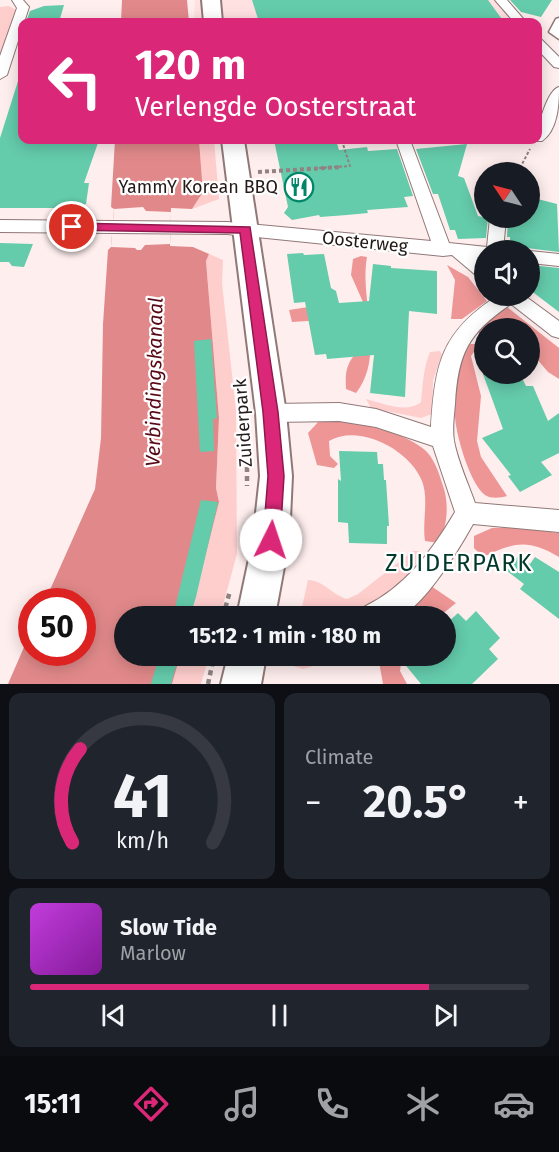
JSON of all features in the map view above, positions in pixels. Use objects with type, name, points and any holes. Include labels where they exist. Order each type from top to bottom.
[{"type":"main road","points":[[211,0],[213,18]]},
{"type":"main road","name":"Zuiderpark","points":[[234,144],[271,412],[276,476],[271,540],[258,606]]},
{"type":"main road","points":[[240,684],[244,666]]},
{"type":"street","points":[[8,1],[31,0]]},
{"type":"street","points":[[501,0],[517,18]]},
{"type":"street","points":[[8,1],[23,7],[19,18]]},
{"type":"street","points":[[559,21],[554,32],[559,36]]},
{"type":"street","points":[[0,75],[18,22]]},
{"type":"street","points":[[542,47],[559,64]]},
{"type":"street","points":[[542,133],[559,92]]},
{"type":"street","points":[[405,144],[450,250],[474,266]]},
{"type":"street","name":"Oosterweg","points":[[0,226],[245,230],[474,251]]},
{"type":"street","points":[[540,258],[559,260]]},
{"type":"street","points":[[391,606],[431,568],[454,536],[466,513],[443,440],[445,376],[451,354],[464,333],[478,319],[497,306]]},
{"type":"street","points":[[524,306],[559,332]]},
{"type":"street","name":"Zuiderpark","points":[[271,412],[339,412],[367,417],[443,440]]},
{"type":"street","points":[[466,513],[559,521]]},
{"type":"path","points":[[255,172],[350,166],[343,144]]},
{"type":"path","points":[[524,162],[533,144]]},
{"type":"path","name":"Zuiderpark","points":[[246,495],[247,458]]},
{"type":"path","points":[[226,606],[232,582]]},
{"type":"path","points":[[208,684],[212,666]]},
{"type":"shaded area","points":[[195,0],[496,0],[508,18],[194,18]]},
{"type":"shaded area","points":[[9,6],[18,11],[0,62],[0,7]]},
{"type":"shaded area","points":[[199,144],[214,144],[219,199],[192,209],[203,191]]},
{"type":"shaded area","points":[[209,254],[223,260],[222,283],[236,411],[237,554],[223,606],[193,606],[219,502],[216,488],[219,418],[206,260]]},
{"type":"shaded area","points":[[361,256],[367,257],[365,274],[371,345],[365,378],[356,393],[346,389],[346,378],[348,365],[357,352],[338,319],[292,322],[289,310],[334,303],[337,313],[363,302],[351,275],[353,259]]},
{"type":"shaded area","points":[[447,265],[468,277],[474,285],[474,306],[480,306],[462,319],[451,319],[455,280]]},
{"type":"shaded area","points":[[507,307],[521,318],[491,318]]},
{"type":"shaded area","points":[[540,333],[559,348],[559,379],[548,372],[540,363]]},
{"type":"shaded area","points":[[468,344],[474,344],[474,352],[471,356],[474,384],[478,384],[481,396],[477,441],[481,457],[507,496],[504,497],[490,497],[479,489],[469,470],[458,435],[455,399],[464,352]]},
{"type":"shaded area","points":[[440,351],[442,355],[433,380],[432,414],[421,418],[371,408],[366,399],[402,407],[421,402],[430,352]]},
{"type":"shaded area","points":[[336,419],[396,434],[426,451],[439,474],[447,509],[439,543],[425,541],[425,495],[422,481],[407,459],[395,450],[368,438],[354,435],[341,436],[329,441],[330,456],[338,464],[334,468],[317,465],[308,433],[320,420]]},
{"type":"shaded area","points":[[515,527],[559,533],[559,557],[530,545],[504,548],[483,557],[474,548],[474,536],[492,528]]},
{"type":"shaded area","points":[[413,551],[419,551],[422,559],[415,574],[370,606],[302,606],[308,580],[319,583],[347,599],[358,594]]},
{"type":"shaded area","points":[[431,586],[456,603],[452,606],[407,606]]},
{"type":"shaded area","points":[[177,666],[206,666],[201,684],[172,684]]},
{"type":"shaded area","points":[[292,666],[314,666],[303,669]]},
{"type":"shaded area","points":[[380,666],[401,666],[400,671],[407,684],[383,684]]},
{"type":"water","points":[[122,0],[187,0],[189,18],[121,18]]},
{"type":"water","name":"Verbindingskanaal","points":[[115,144],[199,144],[203,192],[192,209],[171,208],[170,246],[193,247],[209,254],[206,261],[219,418],[216,488],[219,502],[193,606],[114,606],[114,666],[177,666],[172,684],[8,684],[18,661],[18,666],[96,666],[96,588],[51,588],[95,489],[101,438],[103,324],[108,250],[111,247],[114,209],[111,207]]},
{"type":"pier","points":[[143,207],[146,211],[171,212],[170,244],[145,245],[141,250],[111,247],[114,209]]},
{"type":"building","points":[[252,0],[488,0],[501,18],[258,18]]},
{"type":"building","points":[[510,0],[552,0],[541,17],[521,12]]},
{"type":"building","points":[[64,5],[60,18],[27,18],[30,11],[44,6]]},
{"type":"building","points":[[18,81],[18,144],[98,144],[84,183],[89,183],[86,204],[77,208],[0,208],[0,138]]},
{"type":"building","points":[[275,144],[337,144],[339,150],[367,147],[368,151],[397,149],[413,196],[404,197],[408,207],[367,210],[368,213],[347,215],[320,217],[319,215],[292,220],[284,213],[288,207]]},
{"type":"building","points":[[467,144],[458,176],[464,178],[474,205],[474,228],[487,228],[486,238],[458,239],[455,230],[450,230],[438,194],[433,194],[416,149]]},
{"type":"building","points":[[540,200],[557,204],[559,252],[540,250],[540,240],[510,240],[510,237],[507,237],[507,228],[540,228]]},
{"type":"building","points":[[0,243],[33,244],[24,267],[12,266],[9,262],[0,262]]},
{"type":"building","points":[[303,253],[304,255],[324,254],[331,288],[336,291],[339,303],[369,301],[373,264],[391,266],[391,268],[437,271],[437,314],[409,311],[405,397],[370,393],[374,355],[327,359],[326,354],[315,355],[305,302],[294,303],[287,254]]},
{"type":"building","points":[[540,266],[559,268],[559,312],[540,298]]},
{"type":"building","points":[[211,339],[217,418],[213,419],[214,451],[200,452],[194,341]]},
{"type":"building","points":[[487,384],[533,386],[548,421],[559,413],[559,453],[541,462],[552,475],[520,492],[508,476],[511,475],[482,438],[503,429]]},
{"type":"building","points":[[339,451],[377,452],[378,464],[383,464],[384,480],[386,480],[389,526],[387,526],[387,544],[349,543],[348,523],[338,522],[338,479],[341,481]]},
{"type":"building","points":[[201,500],[218,502],[193,606],[175,606]]},
{"type":"building","points":[[518,556],[530,564],[535,557],[559,572],[559,619],[520,589],[524,584],[507,571]]},
{"type":"building","points":[[476,611],[500,638],[489,649],[498,659],[472,684],[421,684],[406,666],[456,666],[456,615],[458,613],[466,621]]},
{"type":"building","points":[[156,666],[176,666],[171,684],[151,684]]},
{"type":"place","name":"YammY Korean BBQ","points":[[299,187]]},
{"type":"district","name":"ZUIDERPARK","points":[[459,563]]},
{"type":"route","points":[[72,227],[245,230],[271,412],[276,476],[271,540]]}]
